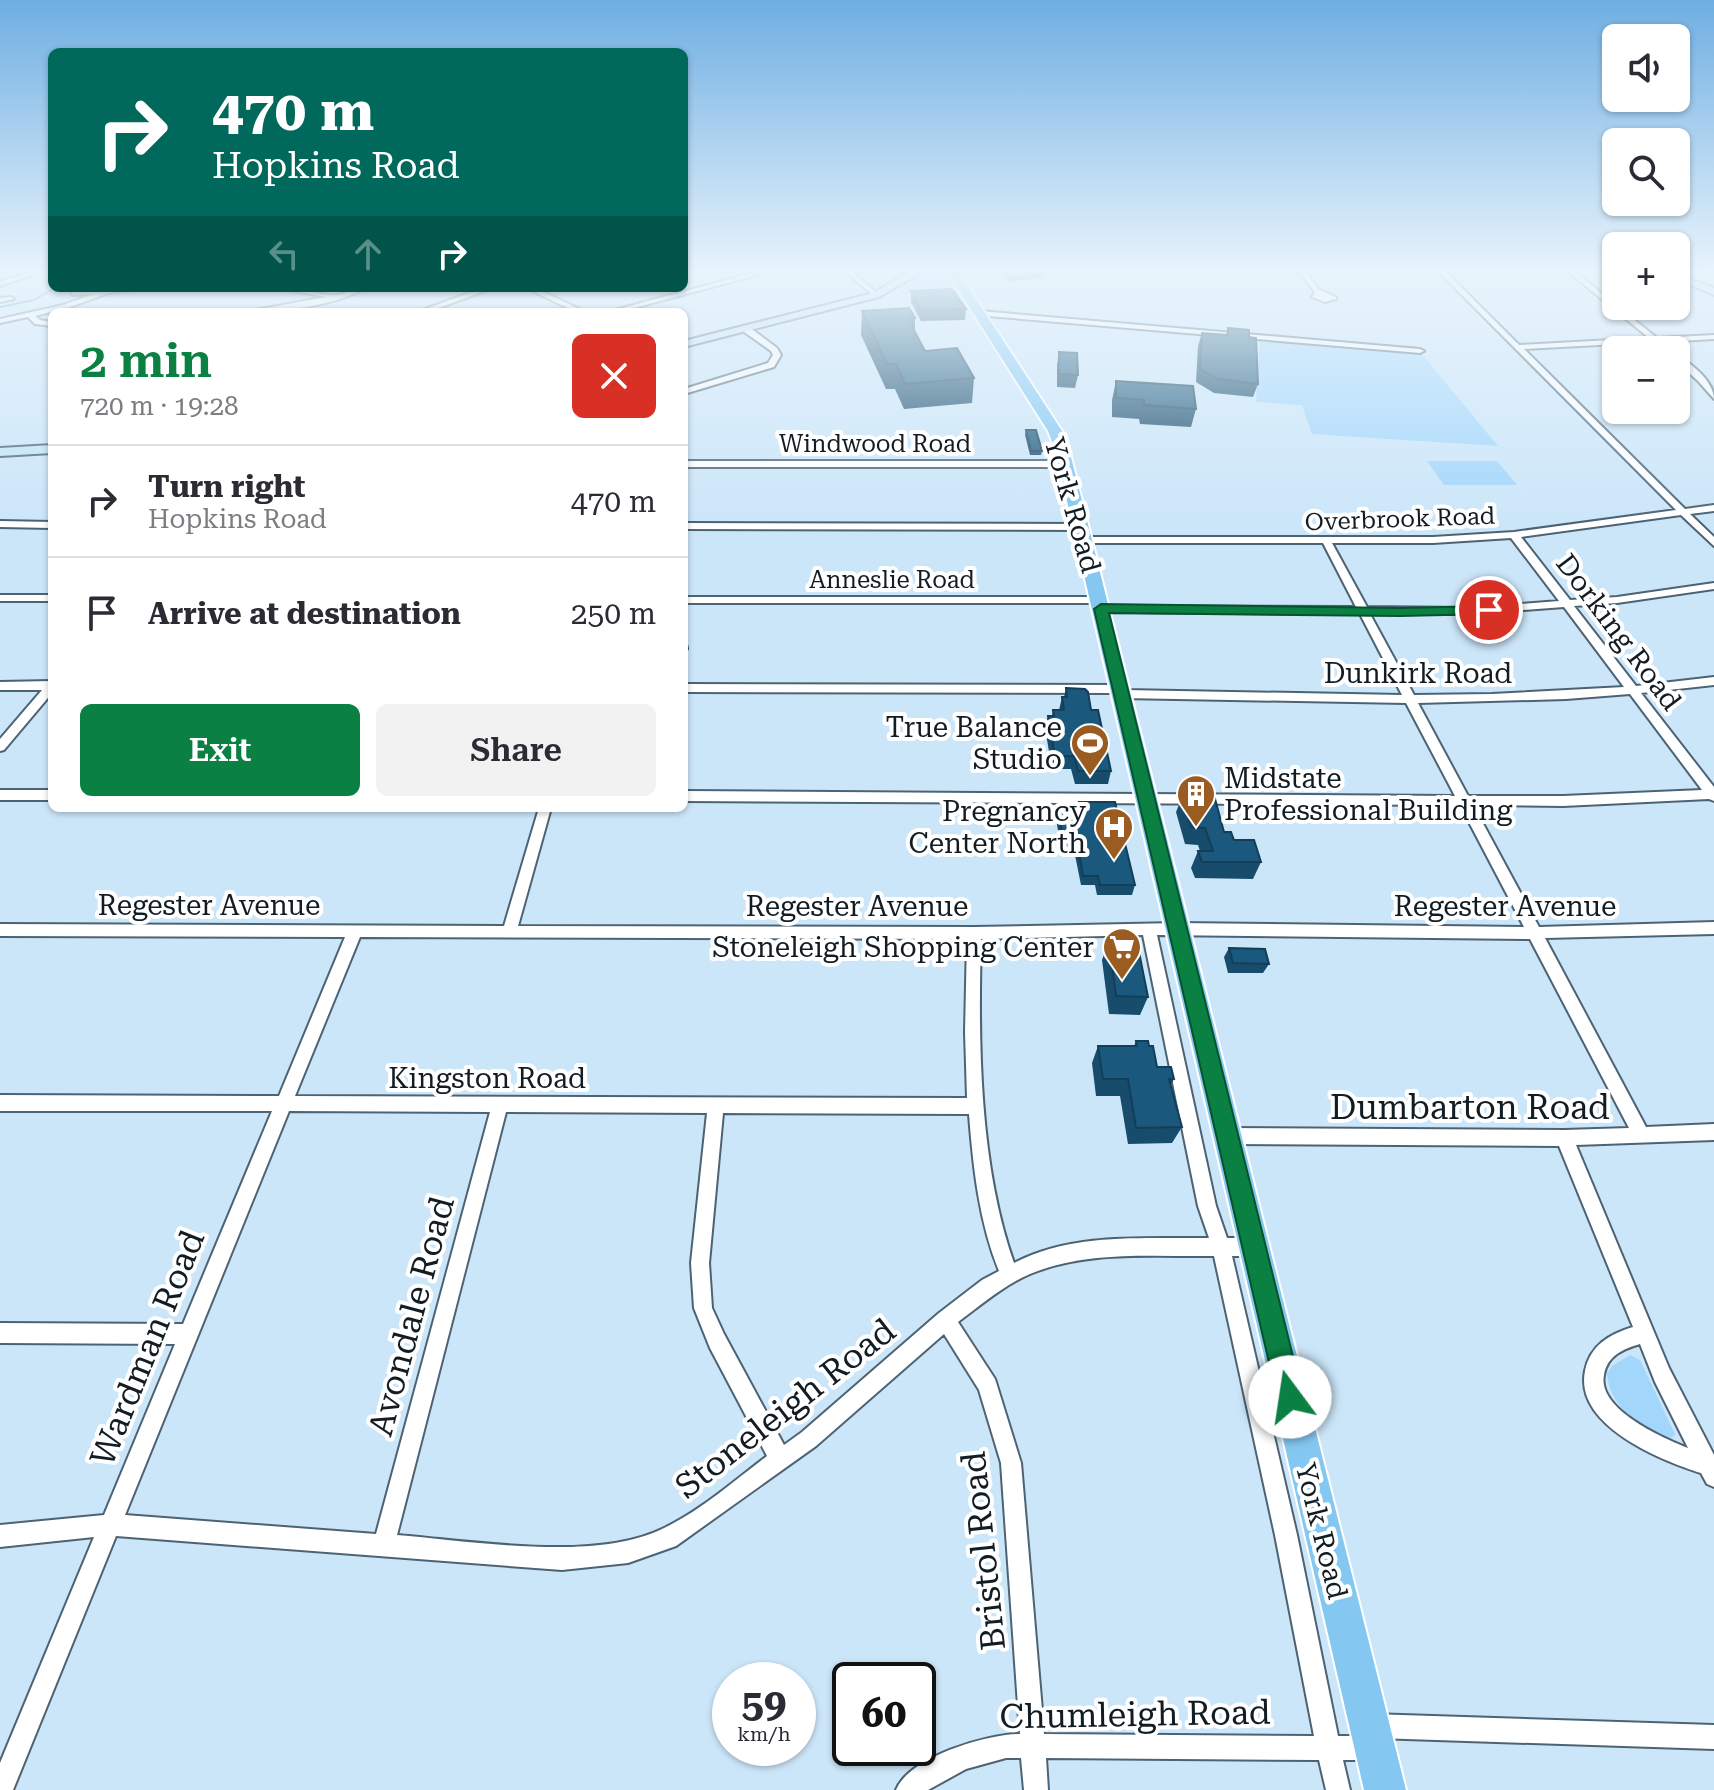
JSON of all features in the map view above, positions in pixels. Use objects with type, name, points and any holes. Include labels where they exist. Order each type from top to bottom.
[{"type":"main road","name":"York Road","points":[[1005,354],[1055,431],[1065,464],[1146,797],[1163,929],[1227,1136],[1237,1247],[1385,1790]]},
{"type":"street","points":[[688,391],[771,365],[776,354]]},
{"type":"street","points":[[1525,354],[1714,543]]},
{"type":"street","points":[[1690,371],[1714,395]]},
{"type":"street","points":[[0,452],[48,449]]},
{"type":"street","name":"Windwood Road","points":[[688,464],[1065,464]]},
{"type":"street","name":"Overbrook Road","points":[[688,526],[1083,533],[1327,542],[1514,535],[1714,508]]},
{"type":"street","points":[[0,524],[48,525]]},
{"type":"street","name":"Dorking Road","points":[[1514,535],[1713,795]]},
{"type":"street","points":[[1327,542],[1642,1136]]},
{"type":"street","name":"Anneslie Road","points":[[688,600],[1100,604],[1364,612],[1469,611],[1569,605],[1714,586]]},
{"type":"street","points":[[0,598],[48,598]]},
{"type":"street","name":"Dunkirk Road","points":[[688,688],[1483,699],[1634,691],[1714,681]]},
{"type":"street","points":[[0,686],[48,686]]},
{"type":"street","points":[[0,747],[48,691]]},
{"type":"street","points":[[0,795],[48,795]]},
{"type":"street","points":[[688,796],[1563,801],[1713,795]]},
{"type":"street","points":[[509,932],[544,812]]},
{"type":"street","name":"Regester Avenue","points":[[0,930],[974,933],[1163,929],[1534,933],[1714,928]]},
{"type":"street","name":"York Road","points":[[1163,929],[1207,1206],[1237,1247],[1313,1681],[1338,1790]]},
{"type":"street","name":"Wardman Road","points":[[1,1790],[355,931]]},
{"type":"street","points":[[974,933],[971,1005],[975,1106],[994,1227],[1009,1274]]},
{"type":"street","name":"Kingston Road","points":[[0,1103],[975,1106]]},
{"type":"street","name":"Avondale Road","points":[[384,1544],[500,1104]]},
{"type":"street","points":[[716,1105],[700,1263],[703,1308],[717,1341],[780,1459]]},
{"type":"street","name":"Dumbarton Road","points":[[1227,1136],[1564,1138],[1714,1132]]},
{"type":"street","points":[[1564,1138],[1645,1333],[1711,1471]]},
{"type":"street","name":"Stoneleigh Road","points":[[0,1536],[111,1525],[562,1559],[628,1552],[668,1538],[780,1459],[840,1413],[946,1320],[1009,1274],[1040,1260],[1094,1250],[1237,1247]]},
{"type":"street","name":"Bristol Road","points":[[946,1320],[988,1386],[1011,1463],[1036,1790]]},
{"type":"street","points":[[0,1333],[189,1334]]},
{"type":"street","points":[[1645,1333],[1617,1341],[1604,1351],[1592,1373],[1595,1390],[1610,1414],[1632,1431],[1663,1450],[1711,1471]]},
{"type":"street","name":"Chumleigh Road","points":[[908,1790],[937,1767],[955,1758],[1006,1746],[1033,1744],[1330,1747],[1372,1737],[1714,1737]]},
{"type":"shaded area","points":[[1259,354],[1421,354],[1498,446],[1312,434],[1302,405],[1256,402]]},
{"type":"shaded area","points":[[1427,461],[1497,461],[1517,485],[1444,485]]},
{"type":"shaded area","points":[[1630,1355],[1640,1360],[1675,1434],[1672,1438],[1639,1423],[1614,1397],[1607,1374],[1612,1366]]},
{"type":"building","points":[[882,354],[960,354],[974,378],[905,384],[896,364],[887,364]]},
{"type":"building","points":[[1059,354],[1077,354],[1078,375],[1059,374]]},
{"type":"building","points":[[1201,354],[1257,354],[1258,384],[1218,379],[1200,369]]},
{"type":"building","points":[[1116,381],[1193,386],[1196,409],[1144,405],[1144,400],[1116,398]]},
{"type":"building","points":[[1026,430],[1036,430],[1042,451],[1031,451]]},
{"type":"building","points":[[1066,688],[1085,689],[1091,710],[1098,710],[1111,771],[1078,771],[1074,756],[1055,756],[1048,716],[1054,716],[1053,710],[1064,710],[1062,697],[1067,697]]},
{"type":"building","points":[[1183,795],[1214,795],[1224,832],[1231,832],[1234,840],[1254,840],[1261,862],[1202,862],[1198,851],[1213,851],[1205,828],[1191,827]]},
{"type":"building","points":[[1079,802],[1115,802],[1135,885],[1100,885],[1098,876],[1083,876],[1077,840],[1063,840],[1058,809],[1080,809]]},
{"type":"building","points":[[1109,941],[1137,942],[1148,997],[1116,996]]},
{"type":"building","points":[[1229,948],[1265,949],[1269,964],[1233,963]]},
{"type":"building","points":[[1136,1041],[1148,1041],[1149,1046],[1153,1046],[1157,1067],[1171,1067],[1174,1079],[1169,1079],[1182,1127],[1136,1128],[1128,1079],[1103,1079],[1098,1046],[1137,1046]]},
{"type":"place","name":"True Balance Studio","points":[[1090,777]]},
{"type":"place","name":"Midstate Professional Building","points":[[1196,828]]},
{"type":"place","name":"Pregnancy Center North","points":[[1114,861]]},
{"type":"place","name":"Stoneleigh Shopping Center","points":[[1122,981]]},
{"type":"route","points":[[1290,1397],[1101,609],[1489,610]]}]
